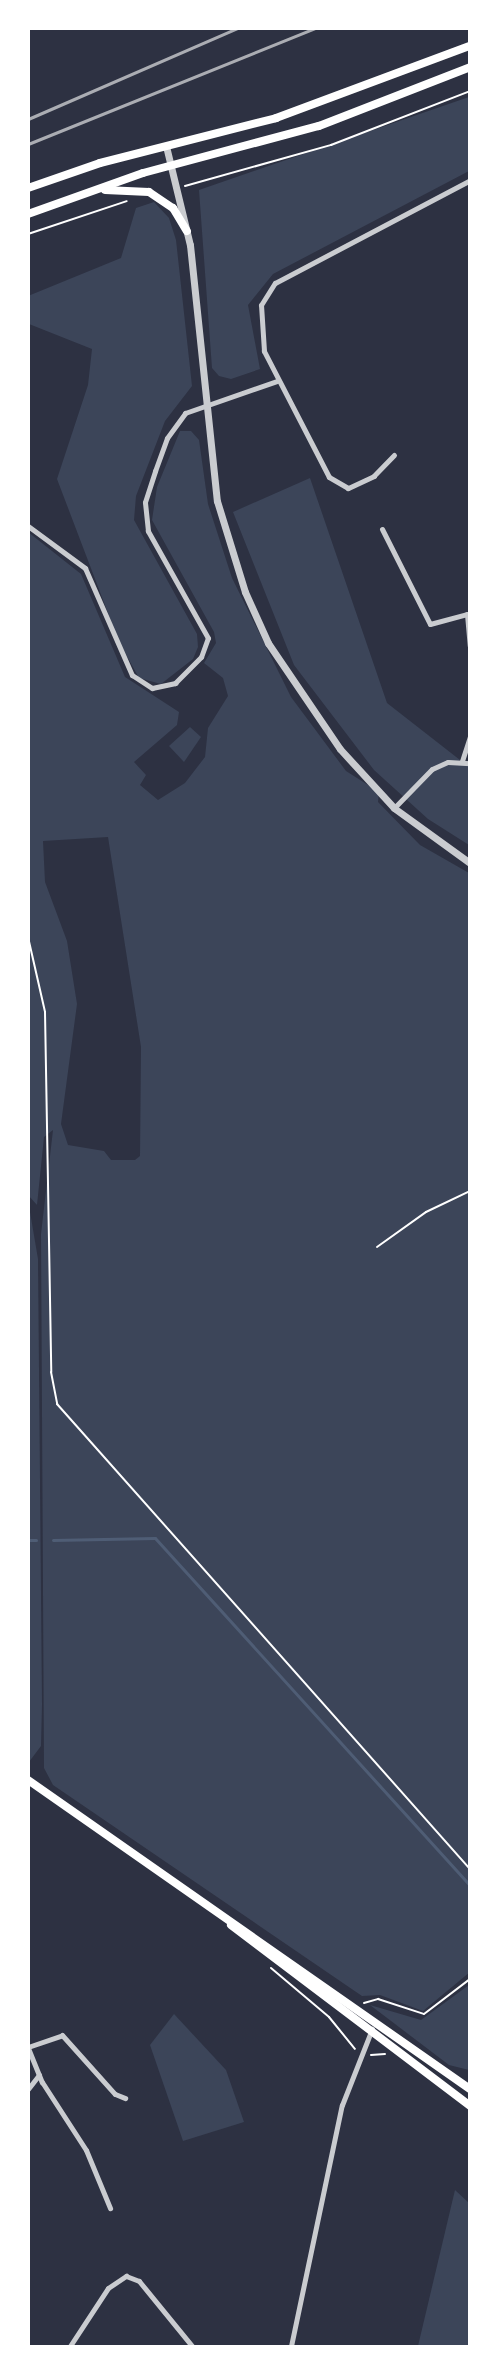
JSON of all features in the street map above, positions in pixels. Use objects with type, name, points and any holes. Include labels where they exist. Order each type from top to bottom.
[{"type":"main road","points":[[28,188],[166,146],[276,118],[470,46]]},
{"type":"main road","points":[[28,214],[171,166],[319,126],[470,67]]},
{"type":"main road","points":[[87,194],[129,188],[149,192],[173,208],[187,231]]},
{"type":"main road","points":[[28,1780],[360,2007],[470,2089]]},
{"type":"main road","points":[[188,1891],[369,2034],[470,2106]]},
{"type":"street","points":[[166,146],[187,231],[217,501],[245,592],[268,643],[340,749],[394,808],[470,863]]},
{"type":"street","points":[[394,455],[366,480],[348,488],[336,484],[277,381],[259,335],[261,305],[275,283],[470,180]]},
{"type":"street","points":[[28,526],[85,568],[132,675],[152,688],[175,683],[201,657],[208,638],[147,531],[144,511],[171,431],[185,413],[277,381]]},
{"type":"street","points":[[382,529],[430,624],[467,614],[470,646]]},
{"type":"street","points":[[462,761],[470,736]]},
{"type":"street","points":[[394,808],[432,769],[462,761],[470,763]]},
{"type":"street","points":[[291,2346],[326,2175],[360,2052],[378,2020]]},
{"type":"street","points":[[111,2208],[78,2134],[39,2075],[28,2047],[62,2035],[115,2094],[125,2098]]},
{"type":"street","points":[[28,2089],[39,2075]]},
{"type":"street","points":[[70,2346],[108,2288],[126,2276],[139,2281],[192,2346]]},
{"type":"path","points":[[190,184],[331,145],[470,91]]},
{"type":"path","points":[[28,234],[137,198]]},
{"type":"path","points":[[28,937],[45,1011],[51,1372],[57,1404],[470,1869]]},
{"type":"path","points":[[377,1247],[426,1212],[470,1191]]},
{"type":"path","points":[[268,1965],[341,2030],[360,2052],[389,2056]]},
{"type":"path","points":[[360,2007],[378,1999],[424,2014],[470,1979]]},
{"type":"path","points":[[341,2030],[351,2020]]},
{"type":"shaded area","points":[[469,97],[469,171],[273,274],[248,305],[260,369],[231,379],[219,376],[212,368],[199,190]]},
{"type":"shaded area","points":[[154,202],[169,218],[176,240],[192,386],[165,421],[136,496],[134,520],[197,634],[198,647],[193,659],[161,684],[139,678],[119,642],[57,479],[88,385],[92,349],[29,324],[28,296],[121,258],[136,208]]},
{"type":"shaded area","points":[[180,431],[191,431],[199,440],[208,504],[232,578],[291,697],[346,771],[379,792],[378,802],[420,845],[469,873],[470,1972],[423,2011],[380,1995],[362,1996],[53,1785],[44,1768],[41,1234],[53,1130],[44,1137],[37,1205],[28,1195],[28,532],[81,574],[125,677],[179,712],[177,725],[134,762],[146,775],[140,785],[158,800],[185,783],[205,757],[208,728],[228,696],[223,678],[204,663],[216,643],[214,632],[152,520],[157,487]],"holes":[[[108,837],[141,1047],[140,1156],[135,1160],[111,1160],[104,1151],[68,1145],[61,1124],[77,1004],[67,941],[45,882],[43,841]]]},
{"type":"shaded area","points":[[310,478],[387,703],[469,767],[469,845],[428,819],[374,770],[294,665],[233,512]]},
{"type":"shaded area","points":[[190,727],[201,737],[184,762],[169,746]]},
{"type":"shaded area","points":[[29,1206],[38,1259],[42,1704],[41,1746],[29,1762]]},
{"type":"shaded area","points":[[469,1985],[469,2070],[449,2065],[370,2005],[421,2020]]},
{"type":"shaded area","points":[[174,2014],[226,2070],[244,2122],[183,2141],[150,2045]]},
{"type":"shaded area","points":[[455,2190],[469,2203],[469,2346],[418,2346]]},
{"type":"waterway","points":[[53,1540],[155,1538],[470,1885]]},
{"type":"waterway","points":[[28,1540],[36,1540]]},
{"type":"railway","points":[[28,119],[237,28]]},
{"type":"railway","points":[[28,144],[315,28]]}]
